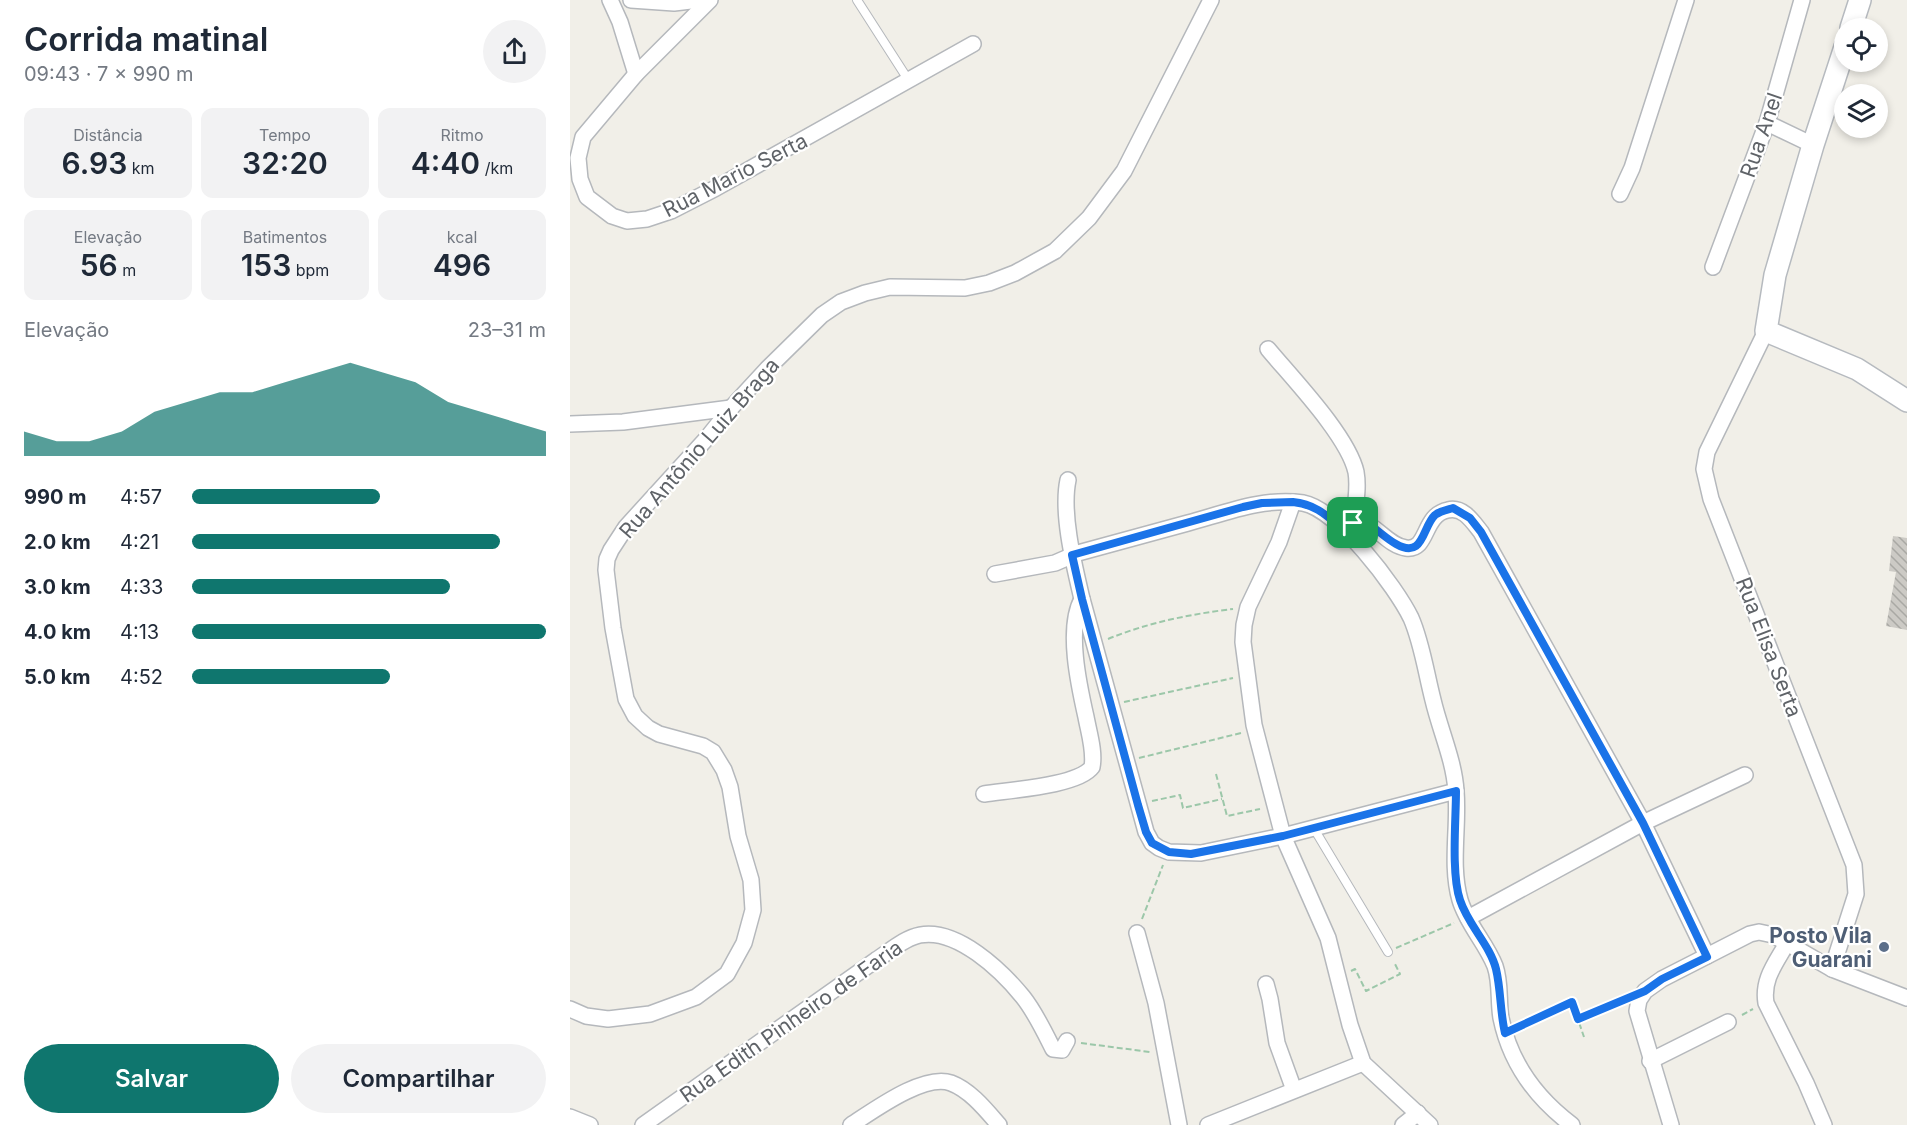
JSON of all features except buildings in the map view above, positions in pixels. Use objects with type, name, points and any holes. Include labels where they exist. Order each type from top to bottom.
[{"type":"street","points":[[610,0],[620,22],[636,74]]},
{"type":"street","points":[[631,0],[674,3],[699,0]]},
{"type":"street","name":"Rua Mario Serta","points":[[710,0],[636,74],[583,137],[578,158],[580,179],[587,196],[612,216],[627,221],[647,219],[671,211],[973,44]]},
{"type":"street","name":"Rua Antônio Luiz Braga","points":[[570,1009],[586,1016],[608,1019],[650,1014],[696,997],[727,974],[744,944],[753,910],[751,880],[738,836],[730,787],[724,770],[713,752],[703,746],[658,734],[648,728],[635,716],[626,699],[613,628],[606,570],[611,550],[626,527],[707,438],[731,408],[804,330],[841,302],[890,287],[965,288],[989,283],[1015,273],[1054,251],[1089,218],[1124,171],[1211,0]]},
{"type":"street","points":[[1620,194],[1632,168],[1686,0]]},
{"type":"street","name":"Rua Anel","points":[[1713,267],[1767,123],[1802,0]]},
{"type":"street","points":[[1854,18],[1860,0]]},
{"type":"street","points":[[1837,72],[1775,275],[1766,331],[1857,369],[1907,401]]},
{"type":"street","points":[[1767,123],[1813,146]]},
{"type":"street","name":"Rua Elisa Serta","points":[[1766,331],[1707,452],[1704,469],[1711,499],[1854,866],[1856,894],[1832,969]]},
{"type":"street","points":[[1268,349],[1332,426],[1356,470],[1358,486],[1349,527]]},
{"type":"street","points":[[570,424],[622,422],[731,408]]},
{"type":"street","points":[[1068,480],[1065,494],[1072,555],[1082,599],[1138,805],[1149,838],[1159,848],[1169,852],[1201,853],[1283,836],[1456,791]]},
{"type":"street","points":[[1293,502],[1279,542],[1248,608],[1243,642],[1256,730],[1283,836],[1328,938],[1350,1025],[1363,1063],[1430,1125]]},
{"type":"street","points":[[995,574],[1055,563],[1072,555],[1262,503],[1307,504],[1349,527],[1400,597],[1412,620],[1419,641],[1446,742],[1456,791],[1457,881],[1460,900],[1496,967],[1501,1016],[1509,1046],[1518,1066],[1535,1090],[1572,1125]]},
{"type":"street","points":[[1349,527],[1361,520],[1396,544],[1406,548],[1422,540],[1431,520],[1441,511],[1453,508],[1470,518],[1481,532],[1643,823],[1707,957]]},
{"type":"street","points":[[984,794],[1044,786],[1086,774],[1092,767],[1090,736],[1080,693],[1075,638],[1076,613],[1082,599]]},
{"type":"street","points":[[1468,918],[1643,823],[1745,775]]},
{"type":"street","points":[[1137,933],[1156,1003],[1179,1125]]},
{"type":"street","points":[[1671,1125],[1650,1061],[1637,1011],[1639,1000],[1645,991],[1662,979],[1750,934],[1766,933],[1832,969],[1907,998]]},
{"type":"street","name":"Rua Edith Pinheiro de Faria","points":[[643,1125],[876,960],[909,938],[918,935],[943,936],[959,942],[980,955],[1013,985],[1024,999],[1053,1049],[1062,1050],[1067,1041]]},
{"type":"street","points":[[1786,943],[1765,982],[1766,1003],[1824,1125]]},
{"type":"street","points":[[1266,984],[1276,1043],[1294,1090]]},
{"type":"street","points":[[1650,1061],[1728,1022]]},
{"type":"street","points":[[1208,1125],[1363,1063]]},
{"type":"street","points":[[851,1125],[917,1087],[942,1081],[963,1089],[999,1125]]},
{"type":"street","points":[[1403,1125],[1418,1113]]},
{"type":"street","points":[[570,1117],[590,1125]]},
{"type":"lane","points":[[857,0],[909,81]]},
{"type":"lane","points":[[1313,827],[1388,952]]},
{"type":"path","points":[[1096,644],[1134,629],[1157,623],[1211,611],[1248,608]]},
{"type":"path","points":[[1111,705],[1247,675]]},
{"type":"path","points":[[1126,761],[1256,730]]},
{"type":"path","points":[[1216,774],[1227,816],[1275,806]]},
{"type":"path","points":[[1138,805],[1180,795],[1184,808],[1222,798]]},
{"type":"path","points":[[1137,933],[1169,852]]},
{"type":"path","points":[[1578,1019],[1645,991]]},
{"type":"path","points":[[1505,1033],[1572,1002],[1584,1037]]},
{"type":"path","points":[[1728,1022],[1766,1003]]},
{"type":"path","points":[[1067,1041],[1166,1054]]},
{"type":"place","name":"Posto Vila Guarani","points":[[1884,947]]},
{"type":"route","points":[[1293,502],[1313,506],[1345,531],[1353,523],[1361,520],[1396,544],[1406,548],[1419,544],[1431,520],[1441,511],[1453,508],[1470,518],[1481,532],[1643,823],[1707,957],[1662,979],[1645,991],[1578,1019],[1572,1002],[1505,1033],[1496,967],[1460,900],[1455,839],[1456,791],[1283,836],[1201,853],[1169,852],[1152,843],[1146,832],[1138,805],[1072,555],[1262,503],[1293,502]]}]
